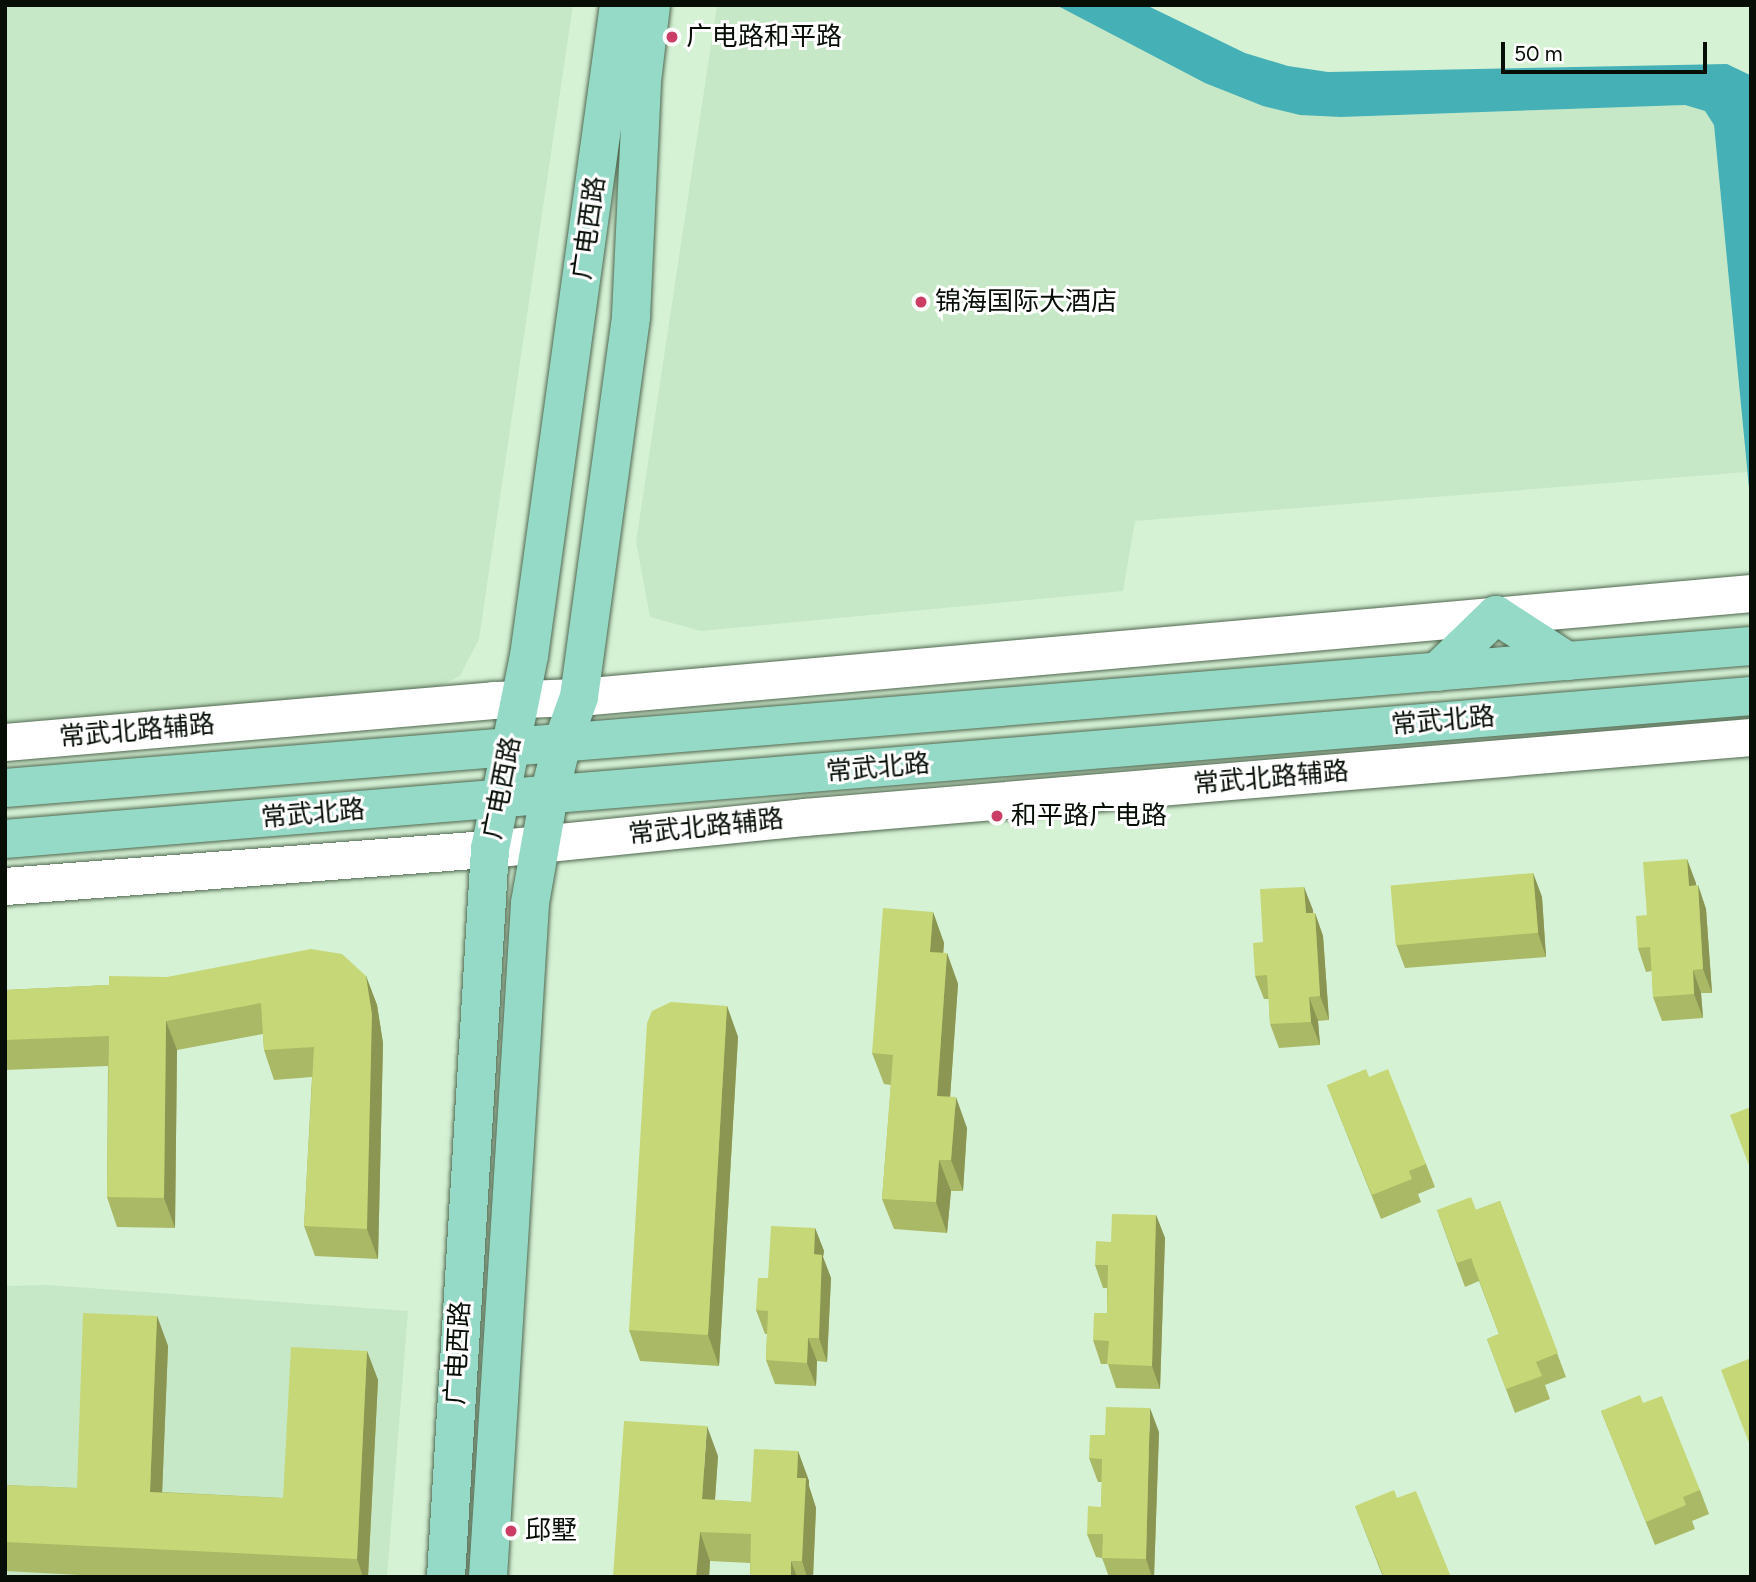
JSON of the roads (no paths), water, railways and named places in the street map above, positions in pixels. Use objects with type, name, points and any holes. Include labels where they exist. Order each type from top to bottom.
[{"type":"main road","name":"广电西路","points":[[446,1577],[490,849],[498,799],[521,700],[619,5]]},
{"type":"main road","name":"广电西路","points":[[488,1577],[530,903],[549,795],[562,744],[579,697],[631,316],[642,81],[651,5]]},
{"type":"main road","points":[[1437,672],[1496,615],[1567,661]]},
{"type":"main road","name":"常武北路","points":[[5,788],[1751,646]]},
{"type":"main road","name":"常武北路","points":[[5,839],[1751,696]]},
{"type":"main road","points":[[1697,700],[1751,723]]},
{"type":"street","points":[[579,697],[1751,593]]},
{"type":"street","name":"常武北路辅路","points":[[5,742],[579,697]]},
{"type":"street","name":"常武北路辅路","points":[[490,849],[818,816],[1751,737]]},
{"type":"street","points":[[5,886],[490,849]]},
{"type":"water","points":[[1056,5],[1146,5],[1245,53],[1288,66],[1328,72],[1727,64],[1750,75],[1751,509],[1714,125],[1705,111],[1685,105],[1341,117],[1300,115],[1263,106],[1205,83]]},
{"type":"place","name":"广电路和平路","points":[[672,37]]},
{"type":"place","name":"锦海国际大酒店","points":[[921,302]]},
{"type":"place","name":"和平路广电路","points":[[997,816]]},
{"type":"place","name":"邱墅","points":[[511,1531]]}]
